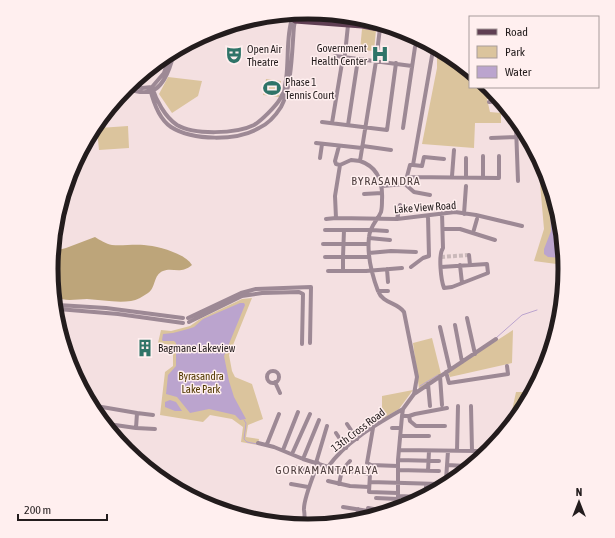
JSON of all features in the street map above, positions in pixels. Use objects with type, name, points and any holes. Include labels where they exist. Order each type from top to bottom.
[{"type":"main road","points":[[303,19],[367,27]]},
{"type":"street","points":[[151,89],[160,113],[171,127],[189,134],[213,138],[239,136],[260,128],[275,115],[284,100],[293,20]]},
{"type":"street","points":[[332,123],[348,25]]},
{"type":"street","points":[[360,160],[380,30]]},
{"type":"street","points":[[403,128],[416,47]]},
{"type":"street","points":[[405,184],[410,165],[413,165],[433,52]]},
{"type":"street","points":[[335,56],[412,66]]},
{"type":"street","points":[[134,89],[142,92],[151,89],[167,74],[172,59]]},
{"type":"street","points":[[348,125],[358,59]]},
{"type":"street","points":[[151,89],[164,73],[168,62]]},
{"type":"street","points":[[322,122],[387,130],[396,63]]},
{"type":"street","points":[[137,86],[151,89]]},
{"type":"street","points":[[516,132],[518,181]]},
{"type":"street","points":[[491,138],[516,137]]},
{"type":"street","points":[[316,143],[391,150]]},
{"type":"street","points":[[320,158],[322,144]]},
{"type":"street","points":[[339,146],[335,161],[336,164],[340,165]]},
{"type":"street","points":[[452,176],[454,150]]},
{"type":"street","points":[[483,156],[483,177]]},
{"type":"street","points":[[408,176],[466,176],[499,178],[499,156]]},
{"type":"street","points":[[413,165],[422,166],[424,157],[444,159]]},
{"type":"street","points":[[466,158],[466,176]]},
{"type":"street","points":[[340,165],[351,160],[360,160],[371,166],[381,179],[381,210],[370,230],[368,244],[369,255],[378,291],[385,301],[400,307],[404,312],[417,377],[414,394]]},
{"type":"street","points":[[336,218],[335,196],[340,165]]},
{"type":"street","points":[[382,186],[405,184],[414,192],[430,195]]},
{"type":"street","points":[[464,214],[466,186]]},
{"type":"street","points":[[364,194],[382,193]]},
{"type":"street","points":[[397,219],[400,205]]},
{"type":"street","name":"Lake View Road","points":[[377,219],[409,220],[442,213],[455,212],[476,215],[522,226]]},
{"type":"street","points":[[442,213],[443,248],[440,252],[444,288],[452,287],[488,273],[487,264],[460,265],[442,263]]},
{"type":"street","points":[[411,267],[423,258],[429,256],[428,216]]},
{"type":"street","points":[[326,219],[377,219]]},
{"type":"street","points":[[473,233],[477,219]]},
{"type":"street","points":[[443,229],[460,229],[495,240]]},
{"type":"street","points":[[325,230],[387,231]]},
{"type":"street","points":[[343,271],[344,230]]},
{"type":"street","points":[[369,238],[390,240]]},
{"type":"street","points":[[323,244],[368,244]]},
{"type":"street","points":[[325,257],[369,255],[391,251],[416,252]]},
{"type":"street","points":[[469,255],[470,265]]},
{"type":"street","points":[[460,265],[462,283]]},
{"type":"street","points":[[328,271],[372,271],[402,268]]},
{"type":"street","points":[[387,269],[388,282]]},
{"type":"street","points":[[183,323],[182,321],[186,318],[241,293],[251,290],[311,287],[310,343]]},
{"type":"street","points":[[302,344],[303,288]]},
{"type":"street","points":[[378,291],[388,291]]},
{"type":"street","points":[[61,309],[118,314],[183,323],[186,325],[189,322],[242,296],[262,293],[299,292],[306,296],[311,296]]},
{"type":"street","points":[[60,305],[106,308],[186,318],[189,322]]},
{"type":"street","points":[[303,318],[311,318]]},
{"type":"street","points":[[467,318],[475,354]]},
{"type":"street","points":[[455,325],[462,362]]},
{"type":"street","points":[[440,327],[450,383],[508,374],[508,366]]},
{"type":"street","points":[[399,502],[398,460],[403,408],[414,394],[496,339]]},
{"type":"street","points":[[440,376],[442,405]]},
{"type":"street","points":[[275,382],[280,393]]},
{"type":"street","points":[[428,384],[430,406]]},
{"type":"street","points":[[457,451],[458,406]]},
{"type":"street","points":[[472,406],[472,451]]},
{"type":"street","points":[[99,407],[153,415]]},
{"type":"street","name":"13th Cross Road","points":[[258,443],[267,444],[303,459],[328,467],[334,458],[357,439],[403,408]]},
{"type":"street","points":[[402,416],[409,416],[447,408]]},
{"type":"street","points":[[282,450],[298,412]]},
{"type":"street","points":[[136,428],[137,413]]},
{"type":"street","points":[[267,444],[279,414]]},
{"type":"street","points":[[292,454],[310,414]]},
{"type":"street","points":[[409,416],[410,421],[416,426],[445,426]]},
{"type":"street","points":[[303,459],[319,420]]},
{"type":"street","points":[[347,424],[357,439]]},
{"type":"street","points":[[112,425],[154,429]]},
{"type":"street","points":[[305,519],[306,514],[304,510],[308,487],[317,463],[327,426]]},
{"type":"street","points":[[373,428],[372,449],[367,463],[371,465],[439,471]]},
{"type":"street","points":[[392,428],[401,428]]},
{"type":"street","points":[[336,433],[346,448]]},
{"type":"street","points":[[400,436],[429,436]]},
{"type":"street","points":[[399,450],[478,451]]},
{"type":"street","points":[[428,471],[429,451]]},
{"type":"street","points":[[447,476],[446,465],[448,451]]},
{"type":"street","points":[[398,460],[439,461]]},
{"type":"street","points":[[339,484],[342,470],[350,461]]},
{"type":"street","points":[[371,465],[369,492],[410,497]]},
{"type":"street","points":[[446,465],[461,466]]},
{"type":"street","points":[[328,467],[370,474]]},
{"type":"street","points":[[295,468],[314,472]]},
{"type":"street","points":[[328,481],[339,484],[369,485],[398,483],[435,484]]},
{"type":"street","points":[[291,484],[308,487]]},
{"type":"street","points":[[426,484],[426,489]]},
{"type":"street","points":[[376,498],[399,496]]},
{"type":"street","points":[[343,507],[366,511]]},
{"type":"street","points":[[368,511],[368,508],[375,509]]},
{"type":"street","points":[[357,514],[358,509]]},
{"type":"green space","points":[[362,29],[376,30],[374,51],[360,50]]},
{"type":"green space","points":[[437,55],[469,78],[469,88],[480,88],[484,92],[490,99],[487,99],[490,112],[501,113],[501,123],[475,123],[474,148],[422,144],[437,68]]},
{"type":"green space","points":[[168,77],[202,81],[198,96],[172,113],[159,94]]},
{"type":"green space","name":"Phase 1 Tennis Court","points":[[266,79],[281,81],[279,97],[263,95]]},
{"type":"green space","points":[[128,126],[129,148],[99,150],[97,134],[102,128]]},
{"type":"green space","points":[[539,177],[553,220],[558,264],[534,261],[544,229]]},
{"type":"green space","name":"Byrasandra Lake Park","points":[[252,298],[229,355],[232,371],[235,377],[252,384],[263,419],[248,425],[246,437],[259,439],[258,445],[241,442],[243,427],[232,419],[210,415],[203,422],[160,415],[165,372],[173,366],[173,345],[158,343],[161,330],[171,331],[190,326],[200,319],[242,299]]},
{"type":"green space","points":[[513,330],[512,363],[450,377],[448,372]]},
{"type":"green space","points":[[432,338],[441,374],[419,389],[413,343]]},
{"type":"green space","points":[[413,390],[399,409],[382,419],[382,396]]},
{"type":"green space","points":[[516,392],[525,392],[515,408],[511,413]]},
{"type":"shaded area","points":[[95,237],[112,245],[144,245],[163,249],[183,257],[192,265],[184,270],[163,271],[156,278],[151,291],[133,301],[120,302],[87,299],[67,300],[60,299],[58,285],[58,250]]},
{"type":"water","points":[[550,207],[553,220],[557,258],[548,257],[544,254],[544,249],[551,231]]},
{"type":"water","name":"Byrasandra Lake Park","points":[[240,303],[244,303],[245,305],[224,356],[234,397],[246,419],[240,420],[235,415],[209,409],[190,413],[177,397],[166,394],[168,375],[176,366],[176,343],[174,341],[163,341],[163,334],[173,333],[194,327],[203,319]]},
{"type":"water","points":[[170,400],[176,402],[182,411],[175,411],[165,407],[165,402]]},
{"type":"waterway","points":[[496,338],[522,315],[537,310]]},
{"type":"waterway","points":[[420,386],[438,375]]},
{"type":"waterway","points":[[244,420],[246,423],[244,439],[247,442],[257,444]]},
{"type":"tunnel","points":[[441,257],[469,255]]},
{"type":"place","name":"Government Health Center","points":[[380,54]]},
{"type":"place","name":"Open Air Theatre","points":[[234,55]]},
{"type":"place","name":"Phase 1 Tennis Court","points":[[272,88]]},
{"type":"place","name":"Bagmane Lakeview","points":[[145,348]]},
{"type":"district","name":"BYRASANDRA","points":[[386,181]]},
{"type":"district","name":"GORKAMANTAPALYA","points":[[327,470]]}]
